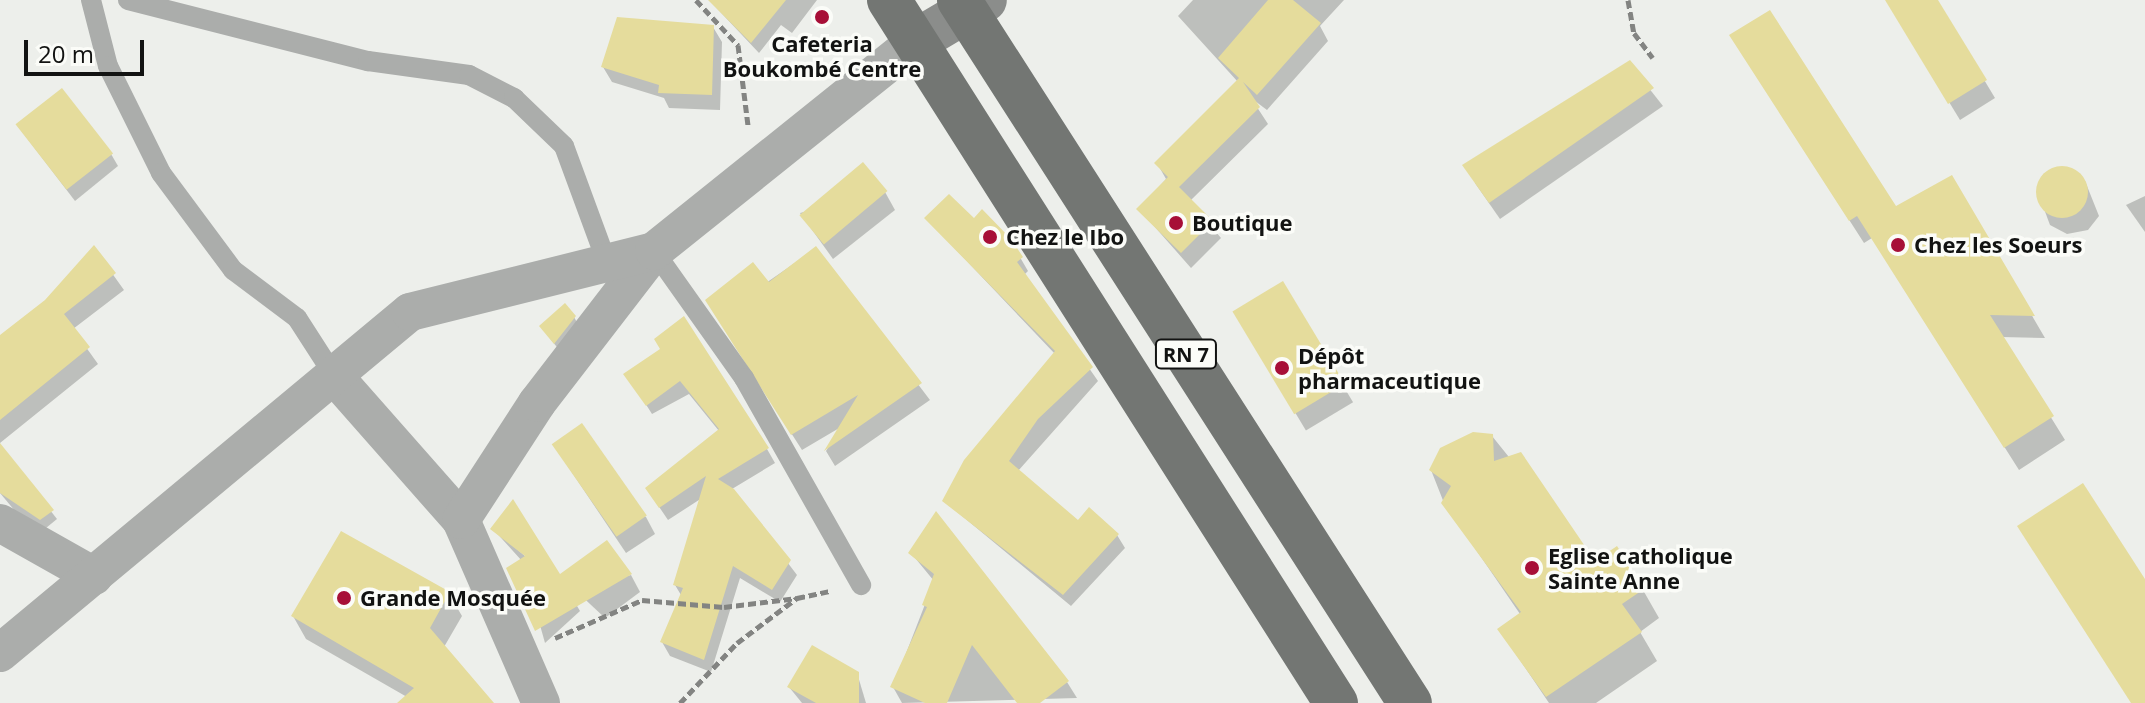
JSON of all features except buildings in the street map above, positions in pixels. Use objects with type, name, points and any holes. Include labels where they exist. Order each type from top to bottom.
[{"type":"main road","name":"RN 7","points":[[889,0],[1336,703]]},
{"type":"main road","name":"RN 7","points":[[970,4],[1410,703]]},
{"type":"main road","points":[[916,41],[970,4]]},
{"type":"street","points":[[461,520],[537,403],[654,251],[768,164],[916,41]]},
{"type":"street","points":[[0,653],[410,312],[654,251]]},
{"type":"street","points":[[335,377],[461,520],[516,652],[541,703]]},
{"type":"street","points":[[0,523],[94,576]]},
{"type":"lane","points":[[91,0],[108,66],[161,173],[233,270],[297,318],[335,377]]},
{"type":"lane","points":[[128,0],[368,61],[469,75],[514,98],[564,146],[607,263]]},
{"type":"lane","points":[[654,251],[744,378],[861,585]]},
{"type":"path","points":[[696,0],[738,45],[742,114],[768,164]]},
{"type":"path","points":[[1628,0],[1634,33],[1653,58]]},
{"type":"path","points":[[516,652],[642,600],[724,607],[797,598],[861,585]]},
{"type":"path","points":[[680,703],[737,643],[797,598]]},
{"type":"place","name":"Cafeteria Boukombé Centre","points":[[822,17]]},
{"type":"place","name":"Boutique","points":[[1176,223]]},
{"type":"place","name":"Chez le Ibo","points":[[990,237]]},
{"type":"place","name":"Chez les Soeurs","points":[[1898,245]]},
{"type":"place","name":"Dépôt pharmaceutique","points":[[1282,368]]},
{"type":"place","name":"Eglise catholique Sainte Anne","points":[[1532,568]]},
{"type":"place","name":"Grande Mosquée","points":[[344,598]]}]
